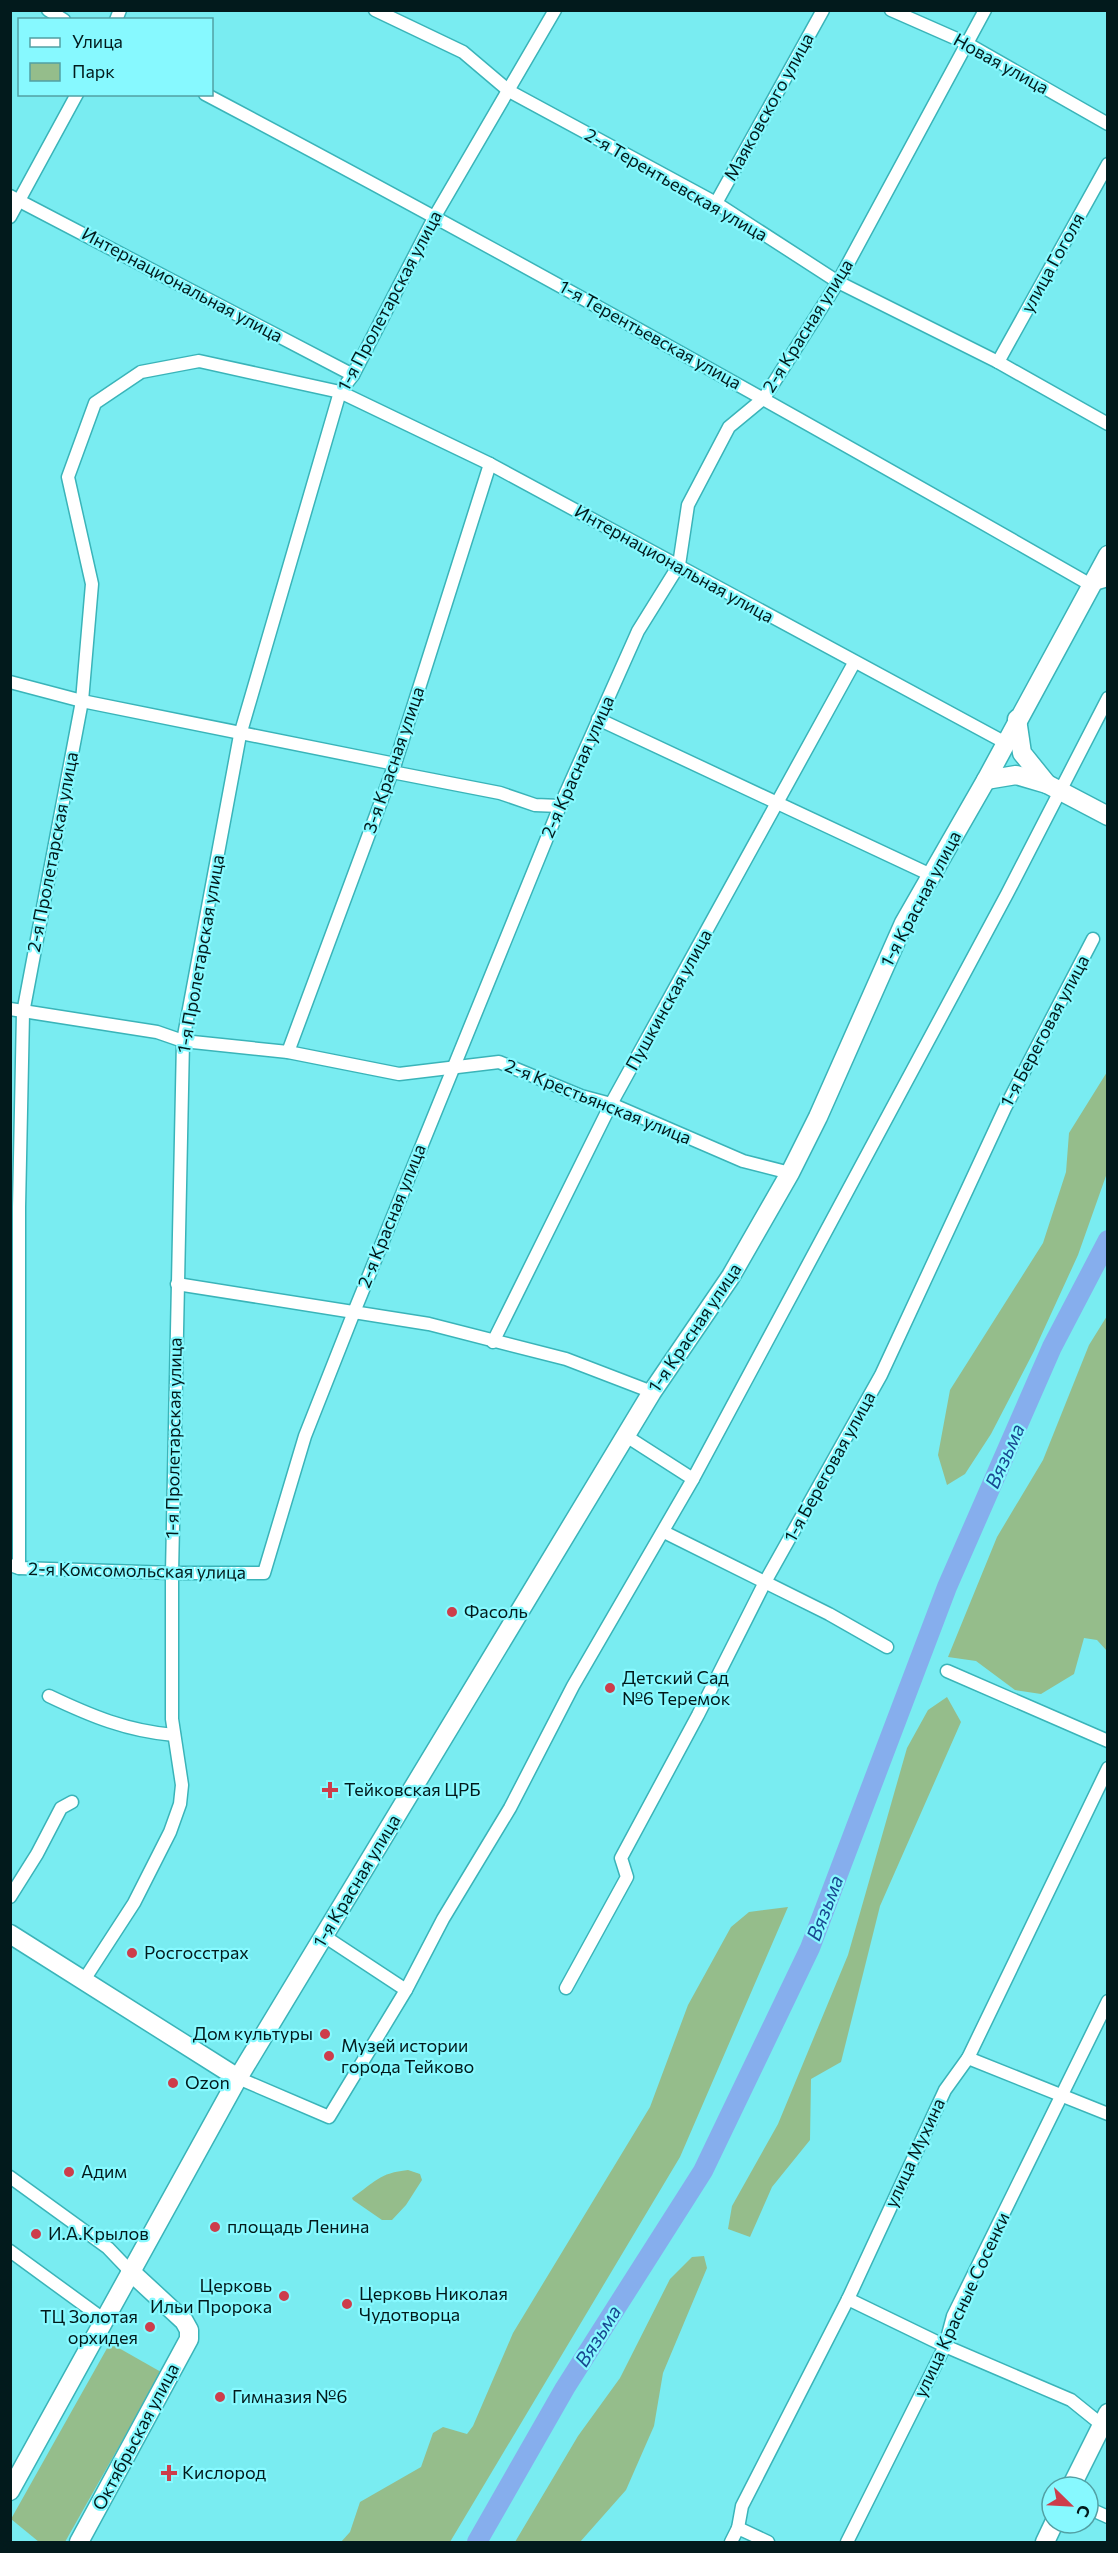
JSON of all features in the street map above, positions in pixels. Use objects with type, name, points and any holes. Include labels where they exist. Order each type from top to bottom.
[{"type":"main road","name":"1-я Красная улица","points":[[238,2078],[652,1392],[731,1276],[790,1173],[818,1118],[904,923],[986,780],[1017,719],[1099,582],[1107,555]]},
{"type":"main road","points":[[1017,719],[1022,753],[1053,787]]},
{"type":"main road","points":[[986,780],[1016,775],[1053,787],[1107,816]]},
{"type":"main road","points":[[10,1934],[238,2078],[130,2271],[106,2321],[10,2491]]},
{"type":"main road","name":"Октябрьская улица","points":[[79,2542],[189,2339],[189,2330],[184,2320],[130,2271]]},
{"type":"main road","points":[[1077,2475],[1105,2419]]},
{"type":"street","points":[[48,10],[61,18]]},
{"type":"street","name":"2-я Терентьевская улица","points":[[375,10],[463,52],[509,91],[716,203],[838,282],[998,362],[1107,424]]},
{"type":"street","name":"1-я Пролетарская улица","points":[[84,1980],[134,1903],[170,1832],[180,1804],[182,1785],[172,1719],[172,1573],[183,1041],[240,735],[340,392],[353,375],[435,216],[555,10]]},
{"type":"street","name":"Маяковского улица","points":[[716,203],[823,10]]},
{"type":"street","name":"Новая улица","points":[[891,10],[966,43],[1107,124]]},
{"type":"street","name":"2-я Красная улица","points":[[264,1573],[305,1436],[560,806],[638,631],[679,565],[688,505],[729,428],[764,398],[838,282],[985,10]]},
{"type":"street","points":[[10,217],[15,198],[76,96]]},
{"type":"street","name":"1-я Терентьевская улица","points":[[209,96],[435,216],[1099,582]]},
{"type":"street","name":"улица Гоголя","points":[[998,362],[1107,164]]},
{"type":"street","name":"Интернациональная улица","points":[[15,198],[353,375]]},
{"type":"street","name":"2-я Пролетарская улица","points":[[15,1567],[23,1012],[82,702],[92,584],[68,477],[95,404],[141,372],[198,361],[340,392]]},
{"type":"street","name":"Интернациональная улица","points":[[340,392],[490,464],[679,565],[854,663],[965,719],[1004,742]]},
{"type":"street","name":"3-я Красная улица","points":[[288,1052],[394,768],[490,464]]},
{"type":"street","name":"Пушкинская улица","points":[[492,1342],[611,1104],[854,663]]},
{"type":"street","points":[[10,682],[82,702],[222,728],[240,735],[394,768],[500,793],[535,805],[560,806]]},
{"type":"street","points":[[238,2078],[329,2117],[510,1808],[573,1686],[664,1532],[1002,904],[1053,787],[1107,698]]},
{"type":"street","points":[[598,720],[932,875]]},
{"type":"street","name":"1-я Береговая улица","points":[[566,1988],[627,1877],[621,1858],[698,1715],[765,1582],[881,1375],[1005,1108],[1093,939]]},
{"type":"street","name":"2-я Крестьянская улица","points":[[10,1009],[157,1032],[183,1041],[288,1052],[399,1074],[499,1062],[581,1096],[611,1104],[743,1161],[790,1173]]},
{"type":"street","points":[[177,1284],[429,1324],[492,1342],[566,1359],[652,1392]]},
{"type":"street","points":[[626,1436],[693,1479]]},
{"type":"street","points":[[664,1532],[829,1614],[888,1647]]},
{"type":"street","name":"2-я Комсомольская улица","points":[[15,1567],[172,1573],[264,1573]]},
{"type":"street","points":[[947,1671],[1107,1741]]},
{"type":"street","points":[[49,1696],[96,1719],[146,1733],[174,1736]]},
{"type":"street","name":"улица Мухина","points":[[731,2542],[738,2528],[742,2506],[848,2299],[945,2090],[968,2058],[1107,1768]]},
{"type":"street","points":[[10,1897],[37,1854],[61,1808],[72,1802]]},
{"type":"street","points":[[324,1936],[406,1989]]},
{"type":"street","name":"улица Красные Сосенки","points":[[847,2542],[945,2346],[953,2316],[1063,2096],[1107,2001]]},
{"type":"street","points":[[968,2058],[1107,2114]]},
{"type":"street","points":[[10,2178],[108,2248],[130,2271]]},
{"type":"street","points":[[10,2251],[106,2321]]},
{"type":"street","points":[[848,2299],[945,2346],[1071,2400],[1105,2419]]},
{"type":"street","points":[[738,2528],[768,2542]]},
{"type":"green space","points":[[1107,1072],[1107,1173],[1078,1255],[1034,1351],[991,1434],[965,1474],[947,1485],[938,1455],[950,1390],[1043,1243],[1066,1172],[1069,1133]]},
{"type":"green space","points":[[1107,1316],[1107,1651],[1097,1640],[1084,1638],[1074,1674],[1041,1694],[1015,1690],[976,1661],[948,1657],[997,1537],[1043,1460],[1089,1345]]},
{"type":"green space","points":[[947,1697],[961,1722],[880,1906],[841,2062],[811,2079],[810,2140],[772,2187],[750,2237],[728,2229],[732,2206],[778,2124],[848,1955],[907,1748],[928,1710]]},
{"type":"green space","points":[[788,1907],[680,2157],[450,2542],[341,2542],[350,2532],[360,2502],[421,2467],[433,2433],[443,2427],[467,2434],[473,2426],[513,2333],[650,2107],[688,2005],[731,1927],[749,1912]]},
{"type":"green space","points":[[408,2170],[420,2174],[422,2180],[406,2205],[392,2220],[382,2220],[353,2200],[352,2198],[378,2179],[390,2173]]},
{"type":"green space","points":[[704,2256],[707,2268],[663,2373],[654,2426],[626,2490],[580,2542],[515,2542],[578,2436],[620,2378],[670,2279],[692,2257]]},
{"type":"green space","points":[[110,2343],[161,2372],[65,2542],[39,2542],[11,2519]]},
{"type":"waterway","name":"Вязьма","points":[[477,2542],[565,2388],[703,2171],[810,1948],[947,1587],[1052,1347],[1108,1240]]},
{"type":"place","name":"Фасоль","points":[[452,1612]]},
{"type":"place","name":"Детский Сад №6 Теремок","points":[[610,1688]]},
{"type":"place","name":"Тейковская ЦРБ","points":[[330,1790]]},
{"type":"place","name":"Росгосстрах","points":[[132,1953]]},
{"type":"place","name":"Дом культуры","points":[[325,2034]]},
{"type":"place","name":"Музей истории города Тейково","points":[[329,2056]]},
{"type":"place","name":"Ozon","points":[[173,2083]]},
{"type":"place","name":"Адим","points":[[69,2172]]},
{"type":"place","name":"площадь Ленина","points":[[215,2227]]},
{"type":"place","name":"И.А.Крылов","points":[[36,2234]]},
{"type":"place","name":"Церковь Ильи Пророка","points":[[284,2296]]},
{"type":"place","name":"Церковь Николая Чудотворца","points":[[347,2304]]},
{"type":"place","name":"ТЦ Золотая орхидея","points":[[150,2327]]},
{"type":"place","name":"Гимназия №6","points":[[220,2397]]},
{"type":"place","name":"Кислород","points":[[169,2473]]}]
